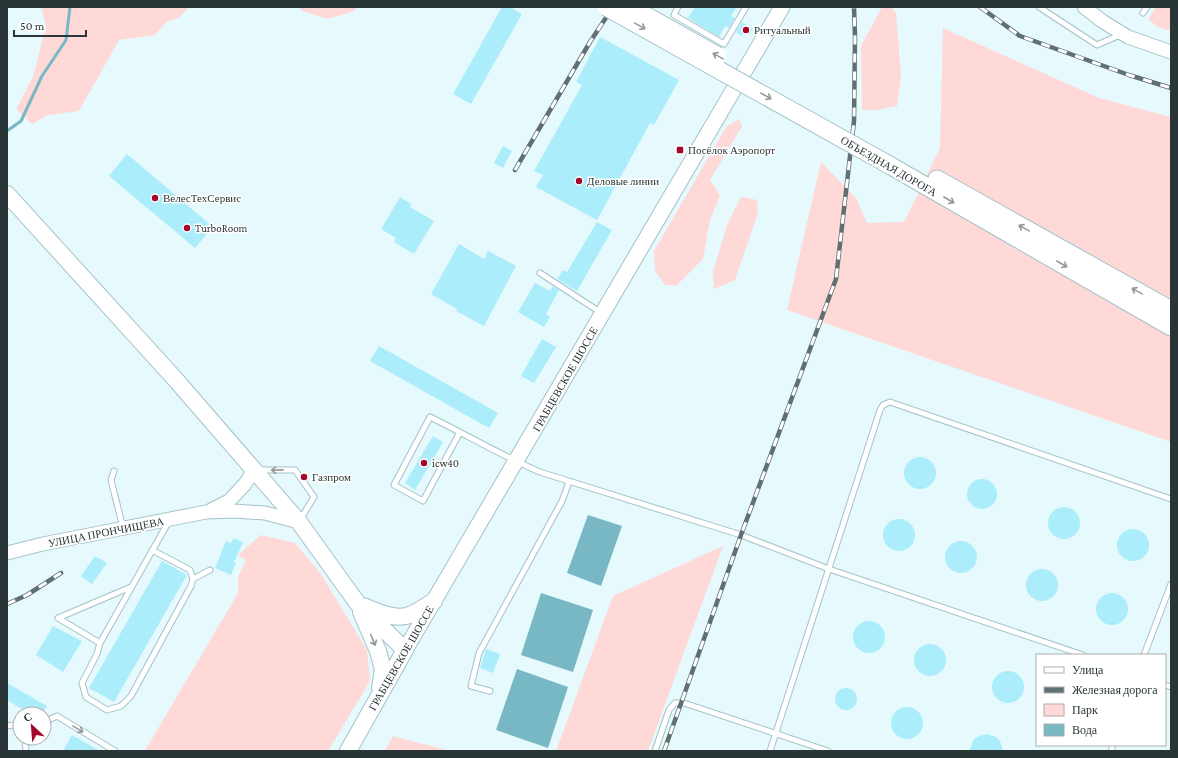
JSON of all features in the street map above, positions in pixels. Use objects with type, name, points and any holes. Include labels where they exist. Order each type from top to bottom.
[{"type":"highway","name":"ОБЪЕЗДНАЯ ДОРОГА","points":[[606,7],[1171,310]]},
{"type":"highway","name":"ОБЪЕЗДНАЯ ДОРОГА","points":[[631,7],[895,162],[1171,327]]},
{"type":"main road","name":"ГРАБЦЕВСКОЕ ШОССЕ","points":[[348,751],[405,650],[782,7]]},
{"type":"main road","points":[[7,186],[18,206]]},
{"type":"main road","points":[[7,194],[176,380],[299,522],[358,604],[405,650]]},
{"type":"main road","points":[[358,604],[392,616],[405,616],[434,601]]},
{"type":"main road","points":[[358,604],[378,651],[383,669],[379,696]]},
{"type":"street","points":[[1084,7],[1102,21],[1123,34],[1171,52]]},
{"type":"street","points":[[206,512],[229,501],[245,484],[254,470]]},
{"type":"street","points":[[206,512],[234,511],[265,513],[299,522]]},
{"type":"street","name":"УЛИЦА ПРОНЧИЩЕВА","points":[[7,553],[43,544],[206,512]]},
{"type":"lane","points":[[678,7],[674,15],[724,44],[746,7]]},
{"type":"lane","points":[[1039,7],[1097,45],[1123,34]]},
{"type":"lane","points":[[1143,13],[1147,7]]},
{"type":"lane","points":[[540,273],[603,314]]},
{"type":"lane","points":[[770,751],[777,734],[880,410],[883,405],[890,402],[1171,499]]},
{"type":"lane","points":[[460,432],[423,501],[394,486],[430,418],[460,432],[516,462],[540,472],[741,535],[829,569],[1080,654]]},
{"type":"lane","points":[[254,470],[295,470],[314,497],[299,522]]},
{"type":"lane","points":[[114,471],[111,480],[123,529]]},
{"type":"lane","points":[[490,691],[471,686],[479,653],[562,501],[569,482]]},
{"type":"lane","points":[[152,550],[190,570],[193,579],[191,586],[131,696],[121,706],[106,710],[86,697],[82,682],[97,654],[100,643],[152,550],[170,520]]},
{"type":"lane","points":[[193,579],[210,570]]},
{"type":"lane","points":[[1144,654],[1171,584]]},
{"type":"lane","points":[[100,643],[58,618],[131,587]]},
{"type":"lane","points":[[655,751],[669,710],[675,703],[684,703],[828,751]]},
{"type":"lane","points":[[52,718],[57,716],[115,751]]},
{"type":"green space","points":[[41,7],[189,7],[179,18],[166,22],[155,35],[119,40],[79,111],[48,115],[32,124],[16,109],[33,77],[46,26]]},
{"type":"green space","points":[[302,7],[358,7],[352,12],[327,19],[300,10]]},
{"type":"green space","points":[[882,7],[891,7],[896,13],[901,76],[897,106],[875,110],[862,110],[861,46]]},
{"type":"green space","points":[[1156,7],[1171,7],[1171,31],[1158,27],[1148,19]]},
{"type":"green space","points":[[943,28],[1099,98],[1171,117],[1171,442],[787,310],[821,162],[856,198],[867,223],[904,222],[940,148]]},
{"type":"green space","points":[[739,119],[742,126],[710,180],[720,195],[710,220],[703,259],[676,286],[665,285],[655,271],[654,251],[726,127]]},
{"type":"green space","points":[[741,197],[757,200],[758,213],[735,280],[714,289],[713,272],[727,225]]},
{"type":"green space","points":[[261,535],[295,543],[321,574],[367,650],[370,681],[328,751],[149,751],[146,749],[238,593],[238,577],[246,560],[238,555]]},
{"type":"green space","points":[[723,546],[648,751],[556,751],[613,596]]},
{"type":"green space","points":[[393,736],[450,751],[385,751]]},
{"type":"water","points":[[588,515],[622,526],[601,586],[567,573]]},
{"type":"water","points":[[541,593],[593,610],[573,672],[521,655]]},
{"type":"water","points":[[517,669],[568,687],[548,748],[496,730]]},
{"type":"building","points":[[502,7],[510,7],[522,14],[471,104],[453,94]]},
{"type":"building","points":[[695,7],[737,7],[731,16],[735,18],[729,28],[725,26],[719,37],[688,18]]},
{"type":"building","name":"Ритуальный","points":[[742,22],[753,29],[749,35],[743,32],[741,36],[736,32]]},
{"type":"building","points":[[600,37],[679,80],[654,125],[650,123],[597,220],[536,187],[543,175],[534,171],[582,85],[576,82]]},
{"type":"building","points":[[503,146],[512,151],[503,168],[494,163]]},
{"type":"building","points":[[127,154],[213,227],[195,248],[109,176]]},
{"type":"building","points":[[400,197],[411,204],[410,207],[434,221],[414,254],[394,242],[396,238],[381,229]]},
{"type":"building","points":[[597,222],[612,230],[577,291],[557,279],[563,270],[567,272]]},
{"type":"building","points":[[459,244],[484,259],[488,251],[516,266],[484,326],[456,311],[457,309],[431,294]]},
{"type":"building","points":[[535,283],[550,291],[553,286],[559,290],[546,314],[550,317],[544,327],[518,312]]},
{"type":"building","points":[[542,339],[556,347],[534,383],[521,376]]},
{"type":"building","points":[[379,346],[498,413],[489,428],[370,361]]},
{"type":"building","name":"icw40","points":[[433,436],[443,442],[415,490],[405,483]]},
{"type":"building","points":[[917,457],[923,457],[932,461],[936,473],[932,485],[923,489],[917,489],[908,485],[904,476],[904,470],[908,461]]},
{"type":"building","points":[[982,479],[993,483],[997,494],[993,505],[982,509],[971,505],[967,494],[971,483]]},
{"type":"building","points":[[1061,507],[1067,507],[1077,514],[1080,523],[1079,529],[1073,536],[1067,539],[1061,539],[1051,532],[1048,526],[1048,520],[1055,510]]},
{"type":"building","points":[[896,519],[902,519],[911,523],[915,535],[911,547],[902,551],[896,551],[887,547],[883,538],[883,532],[887,523]]},
{"type":"building","points":[[1130,529],[1136,529],[1145,533],[1149,545],[1145,557],[1136,561],[1130,561],[1121,557],[1117,548],[1117,542],[1121,533]]},
{"type":"building","points":[[234,538],[243,542],[234,562],[236,562],[231,575],[215,568],[226,541],[231,543]]},
{"type":"building","points":[[961,541],[967,542],[974,548],[977,557],[976,563],[970,570],[961,573],[955,572],[948,566],[945,557],[946,551],[952,544]]},
{"type":"building","points":[[95,556],[107,563],[92,584],[81,576]]},
{"type":"building","points":[[162,561],[187,575],[114,702],[89,688]]},
{"type":"building","points":[[1039,569],[1045,569],[1055,576],[1058,585],[1057,591],[1051,598],[1045,601],[1039,601],[1029,594],[1026,588],[1026,582],[1033,572]]},
{"type":"building","points":[[1109,593],[1115,593],[1124,597],[1128,609],[1124,621],[1115,625],[1109,625],[1100,621],[1096,612],[1096,606],[1100,597]]},
{"type":"building","points":[[866,621],[872,621],[881,625],[885,637],[881,649],[872,653],[866,653],[857,649],[853,640],[853,634],[857,625]]},
{"type":"building","points":[[53,626],[82,641],[63,672],[36,655]]},
{"type":"building","points":[[927,644],[933,644],[942,648],[946,660],[942,672],[933,676],[927,676],[918,672],[914,663],[914,657],[918,648]]},
{"type":"building","points":[[486,649],[500,654],[493,673],[480,668]]},
{"type":"building","points":[[1005,671],[1011,671],[1020,675],[1024,687],[1020,699],[1011,703],[1005,703],[996,699],[992,690],[992,684],[996,675]]},
{"type":"building","points":[[7,683],[47,706],[17,706],[7,700]]},
{"type":"building","points":[[846,688],[854,691],[857,699],[854,707],[846,710],[838,707],[835,699],[838,691]]},
{"type":"building","points":[[904,707],[910,707],[919,711],[923,723],[919,735],[910,739],[904,739],[895,735],[891,726],[891,720],[895,711]]},
{"type":"building","points":[[987,734],[996,737],[1000,741],[1003,751],[969,751],[974,739]]},
{"type":"building","points":[[72,735],[100,751],[63,751]]},
{"type":"waterway","points":[[7,131],[21,121],[42,76],[66,40],[70,7]]},
{"type":"railway","points":[[515,170],[590,42],[613,7]]},
{"type":"railway","points":[[664,751],[741,535],[836,279],[854,121],[854,7]]},
{"type":"railway","points":[[980,7],[1020,36],[1129,75],[1171,88]]},
{"type":"railway","points":[[7,604],[27,595],[61,573]]},
{"type":"place","name":"Ритуальный","points":[[746,30]]},
{"type":"place","name":"Посёлок Аэропорт","points":[[680,150]]},
{"type":"place","name":"Деловые линии","points":[[579,181]]},
{"type":"place","name":"ВелесТехСервис","points":[[155,198]]},
{"type":"place","name":"TurboRoom","points":[[187,228]]},
{"type":"place","name":"icw40","points":[[424,463]]},
{"type":"place","name":"Газпром","points":[[304,477]]}]
